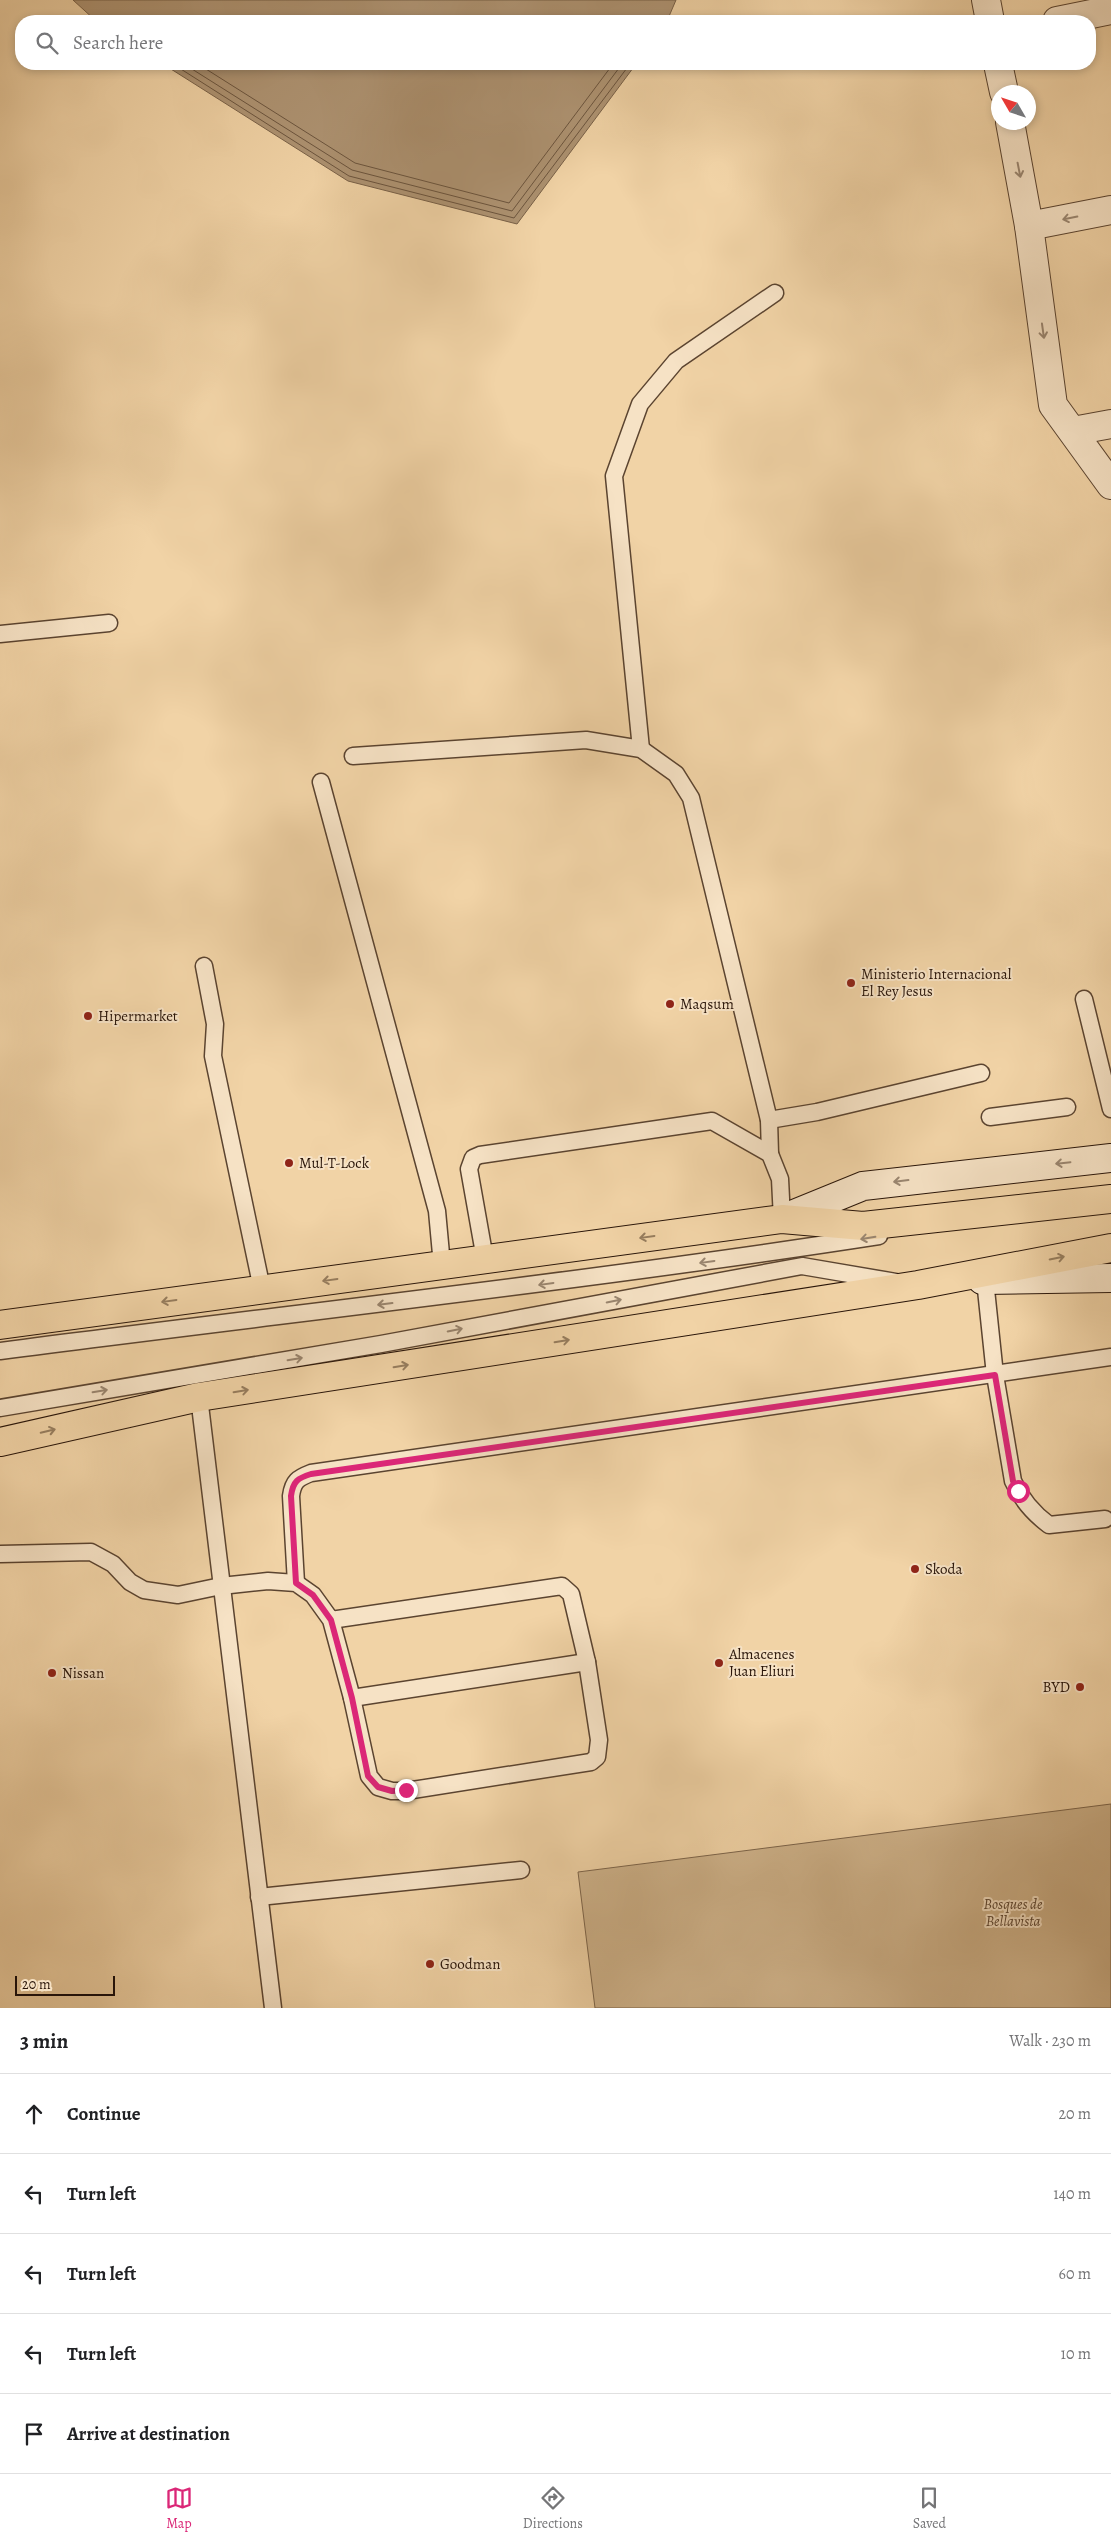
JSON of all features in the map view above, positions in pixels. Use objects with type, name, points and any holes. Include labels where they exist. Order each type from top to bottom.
[{"type":"main road","points":[[0,1325],[782,1220],[863,1226],[1019,1211],[1111,1199]]},
{"type":"main road","points":[[0,1442],[199,1397],[929,1283],[1111,1248]]},
{"type":"street","points":[[986,0],[989,15]]},
{"type":"street","points":[[1087,15],[1111,10]]},
{"type":"street","points":[[999,70],[1002,85]]},
{"type":"street","points":[[1011,130],[1029,226],[1053,405],[1111,485]]},
{"type":"street","points":[[1029,226],[1111,210]]},
{"type":"street","points":[[1072,432],[1111,424]]},
{"type":"street","points":[[782,1220],[863,1186],[1111,1158]]},
{"type":"street","points":[[929,1283],[1111,1278]]},
{"type":"lane","points":[[641,749],[614,476],[640,404],[676,361],[775,293]]},
{"type":"lane","points":[[0,634],[109,623]]},
{"type":"lane","points":[[353,756],[586,740],[641,749],[676,774],[691,798],[768,1120],[770,1154],[780,1180],[782,1220]]},
{"type":"lane","points":[[321,782],[437,1211],[442,1265]]},
{"type":"lane","points":[[204,966],[215,1024],[213,1056],[262,1289]]},
{"type":"lane","points":[[1084,999],[1111,1108]]},
{"type":"lane","points":[[768,1120],[817,1112],[981,1073]]},
{"type":"lane","points":[[990,1117],[1067,1107]]},
{"type":"lane","points":[[485,1259],[469,1169],[473,1158],[480,1155],[712,1121],[770,1154]]},
{"type":"lane","points":[[0,1351],[440,1298],[704,1263],[964,1223],[1019,1211]]},
{"type":"lane","points":[[0,1408],[381,1344],[802,1266],[929,1283]]},
{"type":"lane","points":[[985,1280],[995,1375],[1013,1481],[1026,1504],[1049,1525],[1105,1519]]},
{"type":"lane","points":[[296,1583],[291,1496],[293,1484],[298,1478],[311,1474],[1111,1358]]},
{"type":"lane","points":[[199,1397],[273,2008]]},
{"type":"lane","points":[[0,1554],[91,1552],[113,1564],[130,1582],[144,1590],[178,1595],[221,1586],[268,1581],[296,1583],[313,1595],[331,1620],[352,1698],[368,1776],[378,1787],[392,1791],[406,1790],[591,1762],[597,1757],[599,1748],[587,1662],[571,1594],[567,1588],[557,1584],[331,1620]]},
{"type":"lane","points":[[352,1698],[587,1662]]},
{"type":"lane","points":[[259,1897],[521,1870]]},
{"type":"green space","name":"Bosques de Bellavista","points":[[1111,1804],[1111,2008],[595,2008],[578,1872]]},
{"type":"water","points":[[73,0],[676,0],[670,15],[89,15]]},
{"type":"water","points":[[172,70],[632,70],[517,224],[348,181]]},
{"type":"place","name":"Ministerio Internacional El Rey Jesus","points":[[851,983]]},
{"type":"place","name":"Maqsum","points":[[670,1004]]},
{"type":"place","name":"Hipermarket","points":[[88,1016]]},
{"type":"place","name":"Mul-T-Lock","points":[[289,1163]]},
{"type":"place","name":"Skoda","points":[[915,1569]]},
{"type":"place","name":"Almacenes Juan Eliuri","points":[[719,1663]]},
{"type":"place","name":"Nissan","points":[[52,1673]]},
{"type":"place","name":"BYD","points":[[1080,1687]]},
{"type":"place","name":"Goodman","points":[[430,1964]]},
{"type":"route","points":[[406,1790],[392,1791],[378,1787],[368,1776],[352,1698],[331,1620],[313,1595],[296,1583],[291,1496],[293,1484],[298,1478],[311,1474],[995,1375],[1013,1481],[1018,1491]]}]
